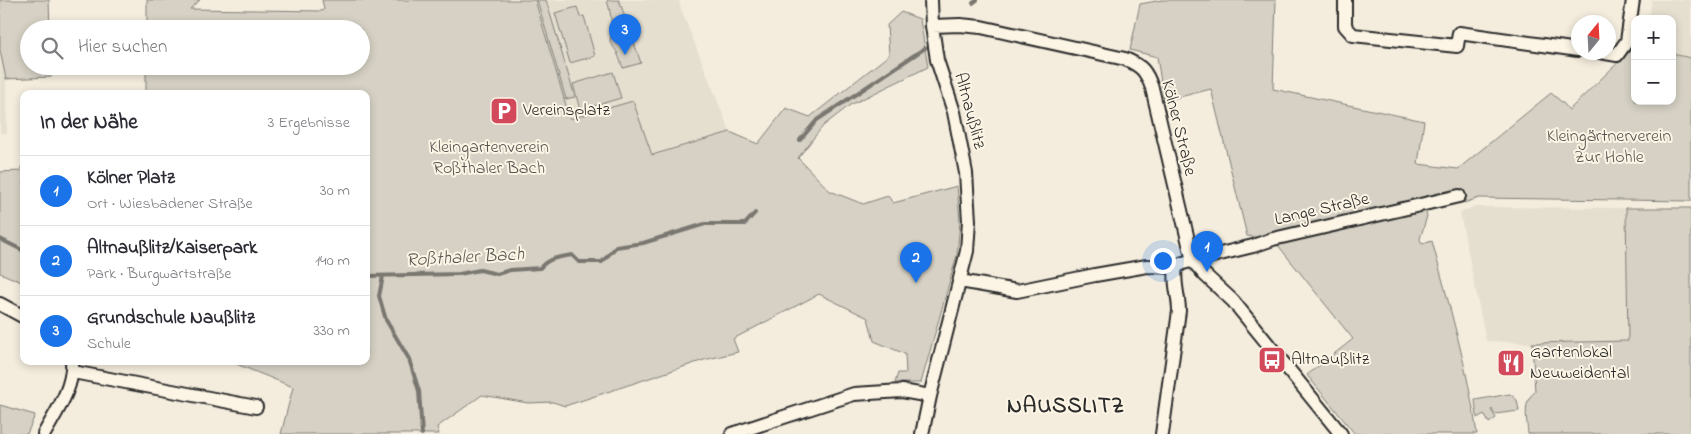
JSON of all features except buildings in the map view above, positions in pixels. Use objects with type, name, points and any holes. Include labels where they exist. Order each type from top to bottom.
[{"type":"street","name":"Altnaußlitz","points":[[922,434],[967,251],[969,221],[966,173],[949,93],[937,60],[932,26],[931,0]]},
{"type":"street","points":[[1345,0],[1345,26],[1353,35],[1457,46],[1459,33],[1571,49]]},
{"type":"street","points":[[1616,55],[1626,42],[1633,0]]},
{"type":"street","name":"Kölner Straße","points":[[932,26],[960,25],[981,27],[1125,59],[1136,63],[1143,69],[1152,88],[1193,261]]},
{"type":"street","name":"Lange Straße","points":[[1176,267],[1183,263],[1253,246],[1273,239],[1459,196]]},
{"type":"street","points":[[1193,261],[1233,302],[1341,434]]},
{"type":"street","points":[[960,281],[1018,291],[1139,268],[1176,267],[1174,275],[1179,311],[1162,434]]},
{"type":"street","points":[[0,304],[20,315]]},
{"type":"street","points":[[44,434],[64,398],[73,367],[256,407]]},
{"type":"street","points":[[732,434],[854,394],[902,391],[930,396]]},
{"type":"shaded area","points":[[535,0],[679,0],[730,132],[651,155],[570,119]]},
{"type":"shaded area","points":[[1652,0],[1691,0],[1691,58],[1676,55],[1676,15],[1650,15]]},
{"type":"shaded area","points":[[0,50],[6,79],[7,133],[0,133]]},
{"type":"shaded area","points":[[1473,207],[1626,208],[1628,341],[1532,343],[1486,341],[1460,213]]},
{"type":"green space","points":[[0,0],[49,0],[50,20],[20,20],[20,75],[51,75],[51,77],[6,79],[0,50]]},
{"type":"green space","name":"Kleingartenverein Roßthaler Bach","points":[[147,0],[200,0],[190,9],[322,11],[324,9],[322,0],[535,0],[570,119],[633,101],[652,155],[730,132],[758,144],[786,108],[810,117],[889,55],[887,25],[901,12],[920,19],[928,67],[850,105],[823,126],[798,158],[830,191],[863,204],[888,196],[893,203],[957,186],[960,221],[957,255],[921,383],[895,383],[898,373],[906,373],[905,354],[874,341],[868,318],[819,294],[733,339],[738,352],[704,360],[565,406],[553,402],[528,403],[482,395],[437,427],[439,434],[281,434],[293,387],[239,365],[370,365],[370,90],[146,90],[146,75],[370,75],[370,20],[147,20]]},
{"type":"green space","points":[[537,0],[546,0],[575,97],[566,99]]},
{"type":"green space","points":[[608,0],[619,0],[641,63],[623,68],[617,52],[610,42],[611,21]]},
{"type":"green space","name":"Kleingärtnerverein Zur Hohle","points":[[1162,0],[1276,0],[1273,89],[1424,121],[1418,164],[1458,169],[1551,93],[1569,110],[1631,50],[1631,105],[1676,105],[1676,55],[1691,58],[1691,201],[1479,198],[1464,203],[1459,196],[1424,204],[1427,216],[1420,239],[1422,244],[1432,241],[1463,361],[1477,434],[1355,434],[1307,375],[1353,339],[1273,239],[1247,236],[1211,89],[1164,101],[1157,57],[1130,50],[1140,4]]},
{"type":"green space","points":[[577,7],[580,17],[584,16],[595,56],[570,63],[555,13]]},
{"type":"green space","points":[[613,72],[621,98],[580,110],[573,84]]},
{"type":"green space","points":[[20,171],[20,281],[0,273],[0,172]]},
{"type":"green space","points":[[1626,208],[1691,208],[1691,434],[1528,434],[1526,417],[1528,400],[1535,392],[1532,343],[1628,341]]},
{"type":"green space","points":[[1510,394],[1517,400],[1519,411],[1495,414],[1492,409],[1496,418],[1489,423],[1484,414],[1477,418],[1475,400]]},
{"type":"green space","points":[[0,405],[35,415],[27,434],[0,434]]},
{"type":"waterway","name":"Roßthaler Bach","points":[[973,3],[977,0]]},
{"type":"waterway","name":"Roßthaler Bach","points":[[800,140],[817,120],[925,48]]},
{"type":"waterway","name":"Roßthaler Bach","points":[[370,276],[459,274],[480,270],[497,274],[510,270],[540,268],[550,260],[572,255],[579,262],[602,262],[616,247],[643,243],[705,224],[745,224],[755,213]]},
{"type":"waterway","name":"Roßthaler Bach","points":[[0,239],[20,249]]},
{"type":"waterway","points":[[383,276],[379,296],[386,320],[409,359],[419,391],[422,434]]},
{"type":"place","name":"Grundschule Naußlitz","points":[[625,55]]},
{"type":"place","name":"Vereinsplatz","points":[[504,111]]},
{"type":"place","name":"Kölner Platz","points":[[1207,272]]},
{"type":"place","name":"Altnaußlitz/Kaiserpark","points":[[916,283]]},
{"type":"place","name":"Altnaußlitz","points":[[1272,360]]},
{"type":"place","name":"Gartenlokal Neuweidental","points":[[1511,363]]},
{"type":"district","name":"NAUSSLITZ","points":[[1066,407]]}]
